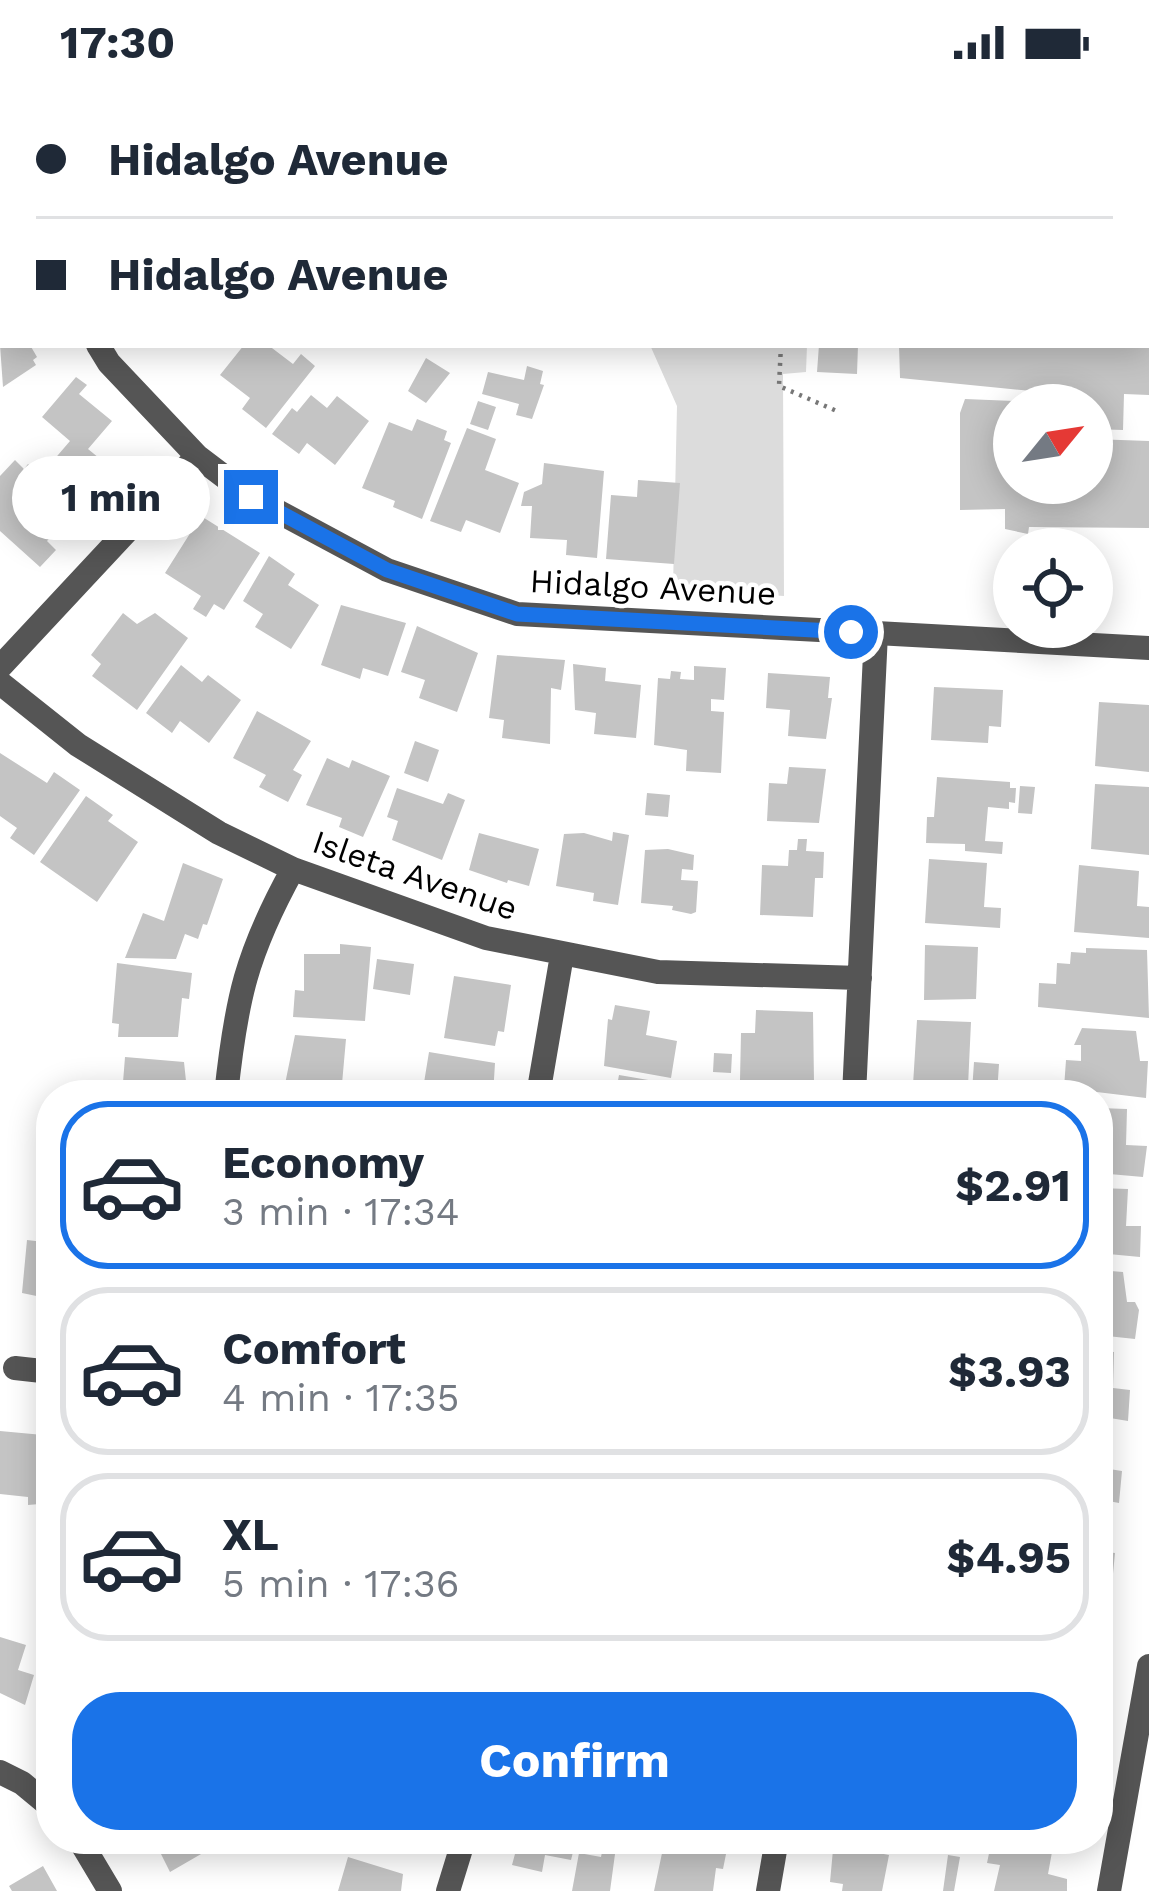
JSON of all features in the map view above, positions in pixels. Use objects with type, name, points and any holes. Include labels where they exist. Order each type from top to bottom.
[{"type":"street","name":"Hidalgo Avenue","points":[[100,348],[197,456],[251,497],[387,570],[517,614],[1149,648]]},
{"type":"street","points":[[0,667],[197,456]]},
{"type":"street","points":[[855,1080],[876,633]]},
{"type":"street","name":"Isleta Avenue","points":[[0,683],[78,745],[218,833],[293,869],[486,938],[658,973],[860,978]]},
{"type":"street","points":[[228,1080],[236,1003],[260,928],[293,869]]},
{"type":"street","points":[[541,1080],[562,955]]},
{"type":"street","points":[[14,1369],[36,1371]]},
{"type":"street","points":[[1108,1891],[1149,1666]]},
{"type":"street","points":[[0,1772],[36,1795]]},
{"type":"street","points":[[88,1854],[110,1891]]},
{"type":"street","points":[[448,1891],[459,1854]]},
{"type":"street","points":[[768,1891],[774,1854]]},
{"type":"path","points":[[781,348],[779,386],[839,412]]},
{"type":"shaded area","points":[[651,348],[807,348],[806,372],[783,374],[784,596],[673,588],[677,406]]},
{"type":"building","points":[[0,348],[32,348],[36,365],[3,387]]},
{"type":"building","points":[[242,348],[272,348],[293,364],[301,354],[315,366],[266,428],[242,409],[250,398],[220,375]]},
{"type":"building","points":[[819,348],[858,348],[857,374],[817,372]]},
{"type":"building","points":[[899,348],[1149,348],[1149,395],[1124,394],[1123,430],[1113,430],[1113,384],[993,387],[900,378]]},
{"type":"building","points":[[426,358],[450,373],[426,403],[408,391]]},
{"type":"building","points":[[527,366],[543,371],[540,384],[544,385],[532,419],[516,415],[519,404],[482,394],[488,372],[524,380]]},
{"type":"building","points":[[76,377],[87,385],[79,394],[112,421],[88,449],[99,458],[77,483],[52,462],[70,441],[42,417]]},
{"type":"building","points":[[311,395],[327,408],[337,396],[369,421],[335,465],[307,443],[299,454],[272,434],[292,408],[297,412]]},
{"type":"building","points":[[965,399],[993,400],[993,504],[1113,504],[1113,440],[1149,441],[1149,528],[1005,528],[1005,509],[960,510],[960,413]]},
{"type":"building","points":[[478,401],[496,407],[488,430],[470,424]]},
{"type":"building","points":[[417,419],[447,431],[444,440],[451,443],[422,519],[362,488],[389,422],[412,431]]},
{"type":"building","points":[[467,428],[496,439],[485,470],[519,483],[500,533],[466,520],[461,532],[430,521]]},
{"type":"building","points":[[15,460],[24,469],[28,464],[77,507],[47,541],[56,550],[40,567],[0,531],[0,476]]},
{"type":"building","points":[[544,463],[604,471],[597,558],[566,555],[567,540],[530,538],[532,506],[521,506],[524,492],[542,484]]},
{"type":"building","points":[[638,480],[680,483],[674,564],[606,559],[611,495],[637,497]]},
{"type":"building","points":[[201,516],[260,553],[224,610],[214,604],[206,617],[193,609],[201,596],[165,573]]},
{"type":"building","points":[[269,556],[295,574],[288,585],[319,605],[291,649],[255,627],[263,614],[243,601]]},
{"type":"building","points":[[341,605],[406,623],[388,676],[363,668],[360,679],[321,665]]},
{"type":"building","points":[[123,613],[137,624],[155,613],[188,638],[137,710],[92,676],[101,664],[91,655]]},
{"type":"building","points":[[417,626],[478,653],[457,712],[419,698],[425,680],[401,672]]},
{"type":"building","points":[[497,655],[565,660],[561,690],[551,688],[550,744],[502,738],[504,720],[489,718]]},
{"type":"building","points":[[573,664],[606,668],[605,681],[641,685],[636,738],[594,734],[596,713],[575,710]]},
{"type":"building","points":[[181,665],[202,682],[208,675],[241,700],[209,743],[180,721],[172,733],[146,713]]},
{"type":"building","points":[[694,666],[726,668],[724,700],[711,699],[711,711],[724,712],[721,773],[686,771],[687,750],[654,745],[658,678],[670,679],[671,671],[681,672],[680,679],[694,680]]},
{"type":"building","points":[[768,673],[830,677],[826,739],[788,736],[790,710],[766,708]]},
{"type":"building","points":[[934,687],[1003,690],[1001,727],[989,726],[988,743],[931,740]]},
{"type":"building","points":[[1099,702],[1149,705],[1149,772],[1095,766]]},
{"type":"building","points":[[257,711],[311,741],[293,770],[302,775],[288,802],[259,787],[266,775],[233,758]]},
{"type":"building","points":[[415,741],[439,750],[428,782],[404,773]]},
{"type":"building","points":[[0,753],[47,783],[54,772],[80,790],[34,855],[10,838],[17,828],[0,816]]},
{"type":"building","points":[[327,758],[349,768],[352,760],[390,776],[363,837],[339,827],[342,818],[306,805]]},
{"type":"building","points":[[789,767],[826,769],[819,823],[767,821],[769,783],[787,784]]},
{"type":"building","points":[[937,777],[1010,782],[1010,788],[1016,788],[1015,803],[1009,802],[1009,809],[988,807],[985,841],[1003,842],[1002,854],[965,851],[965,844],[926,843],[927,817],[934,817]]},
{"type":"building","points":[[1095,784],[1149,787],[1149,855],[1091,849]]},
{"type":"building","points":[[1020,786],[1035,787],[1032,814],[1018,813]]},
{"type":"building","points":[[397,788],[443,804],[448,793],[465,800],[442,860],[392,840],[398,821],[387,817]]},
{"type":"building","points":[[647,793],[670,795],[668,817],[645,815]]},
{"type":"building","points":[[86,796],[113,815],[108,821],[138,842],[97,902],[40,862]]},
{"type":"building","points":[[613,832],[629,835],[618,905],[593,901],[594,893],[556,886],[564,834],[584,833],[612,841]]},
{"type":"building","points":[[479,833],[539,849],[529,886],[469,870]]},
{"type":"building","points":[[798,839],[807,839],[806,851],[824,852],[823,878],[815,878],[813,917],[760,915],[762,865],[788,866],[789,850],[797,850]]},
{"type":"building","points":[[645,850],[694,855],[693,870],[682,869],[681,880],[698,881],[696,912],[691,914],[672,910],[673,906],[641,903]]},
{"type":"building","points":[[929,859],[987,863],[984,907],[1001,908],[1000,928],[925,923]]},
{"type":"building","points":[[183,863],[223,879],[207,925],[203,924],[198,939],[185,934],[176,959],[125,958],[143,913],[164,921]]},
{"type":"building","points":[[1079,865],[1139,871],[1137,906],[1149,907],[1149,938],[1074,932]]},
{"type":"building","points":[[340,944],[371,947],[365,1021],[293,1017],[295,990],[304,991],[304,954],[340,954]]},
{"type":"building","points":[[925,945],[978,947],[976,999],[924,1000]]},
{"type":"building","points":[[1086,948],[1147,950],[1149,1018],[1038,1007],[1039,983],[1056,984],[1057,963],[1070,964],[1071,952],[1086,953]]},
{"type":"building","points":[[377,959],[414,964],[410,995],[373,989]]},
{"type":"building","points":[[117,963],[192,973],[189,999],[182,998],[178,1037],[118,1037],[119,1024],[112,1023]]},
{"type":"building","points":[[454,976],[511,985],[504,1032],[498,1031],[495,1046],[444,1038]]},
{"type":"building","points":[[615,1005],[650,1011],[646,1035],[677,1041],[671,1078],[604,1066],[608,1019],[612,1020]]},
{"type":"building","points":[[756,1010],[813,1012],[814,1080],[740,1080],[741,1033],[755,1033]]},
{"type":"building","points":[[917,1020],[971,1022],[968,1080],[913,1080]]},
{"type":"building","points":[[1082,1028],[1136,1031],[1140,1061],[1148,1061],[1146,1098],[1113,1094],[1113,1080],[1065,1080],[1066,1060],[1081,1061],[1081,1045],[1074,1045]]},
{"type":"building","points":[[295,1035],[346,1039],[342,1080],[286,1080]]},
{"type":"building","points":[[429,1052],[495,1063],[494,1080],[424,1080]]},
{"type":"building","points":[[714,1053],[732,1054],[731,1073],[713,1072]]},
{"type":"building","points":[[125,1057],[184,1062],[186,1080],[123,1080]]},
{"type":"building","points":[[974,1062],[999,1064],[998,1080],[973,1080]]},
{"type":"building","points":[[1113,1109],[1127,1109],[1126,1145],[1147,1146],[1143,1177],[1113,1174]]},
{"type":"building","points":[[1113,1188],[1128,1189],[1126,1226],[1141,1226],[1140,1257],[1113,1254]]},
{"type":"building","points":[[27,1240],[36,1241],[36,1296],[22,1293]]},
{"type":"building","points":[[1113,1271],[1123,1272],[1127,1302],[1135,1302],[1139,1310],[1135,1339],[1113,1337]]},
{"type":"building","points":[[1113,1388],[1130,1390],[1128,1421],[1113,1418]]},
{"type":"building","points":[[0,1431],[36,1434],[36,1504],[28,1505],[28,1497],[0,1494]]},
{"type":"building","points":[[1113,1470],[1122,1471],[1119,1503],[1113,1502]]},
{"type":"building","points":[[0,1637],[26,1645],[18,1670],[34,1675],[25,1705],[0,1693]]},
{"type":"building","points":[[161,1854],[201,1854],[170,1872]]},
{"type":"building","points":[[515,1854],[572,1854],[571,1860],[545,1855],[542,1872],[512,1865]]},
{"type":"building","points":[[579,1854],[615,1854],[610,1891],[572,1891]]},
{"type":"building","points":[[662,1854],[726,1854],[723,1869],[716,1868],[713,1891],[654,1891]]},
{"type":"building","points":[[833,1854],[889,1855],[882,1891],[842,1891],[843,1884],[830,1882]]},
{"type":"building","points":[[989,1854],[1052,1854],[1048,1874],[1067,1879],[1067,1891],[994,1891],[1000,1865],[987,1863]]},
{"type":"building","points":[[948,1855],[960,1857],[954,1891],[943,1891]]},
{"type":"building","points":[[348,1857],[403,1874],[401,1891],[338,1891]]},
{"type":"building","points":[[43,1866],[57,1891],[12,1891],[9,1886]]},
{"type":"route","points":[[251,497],[387,570],[517,614],[851,632]]}]
